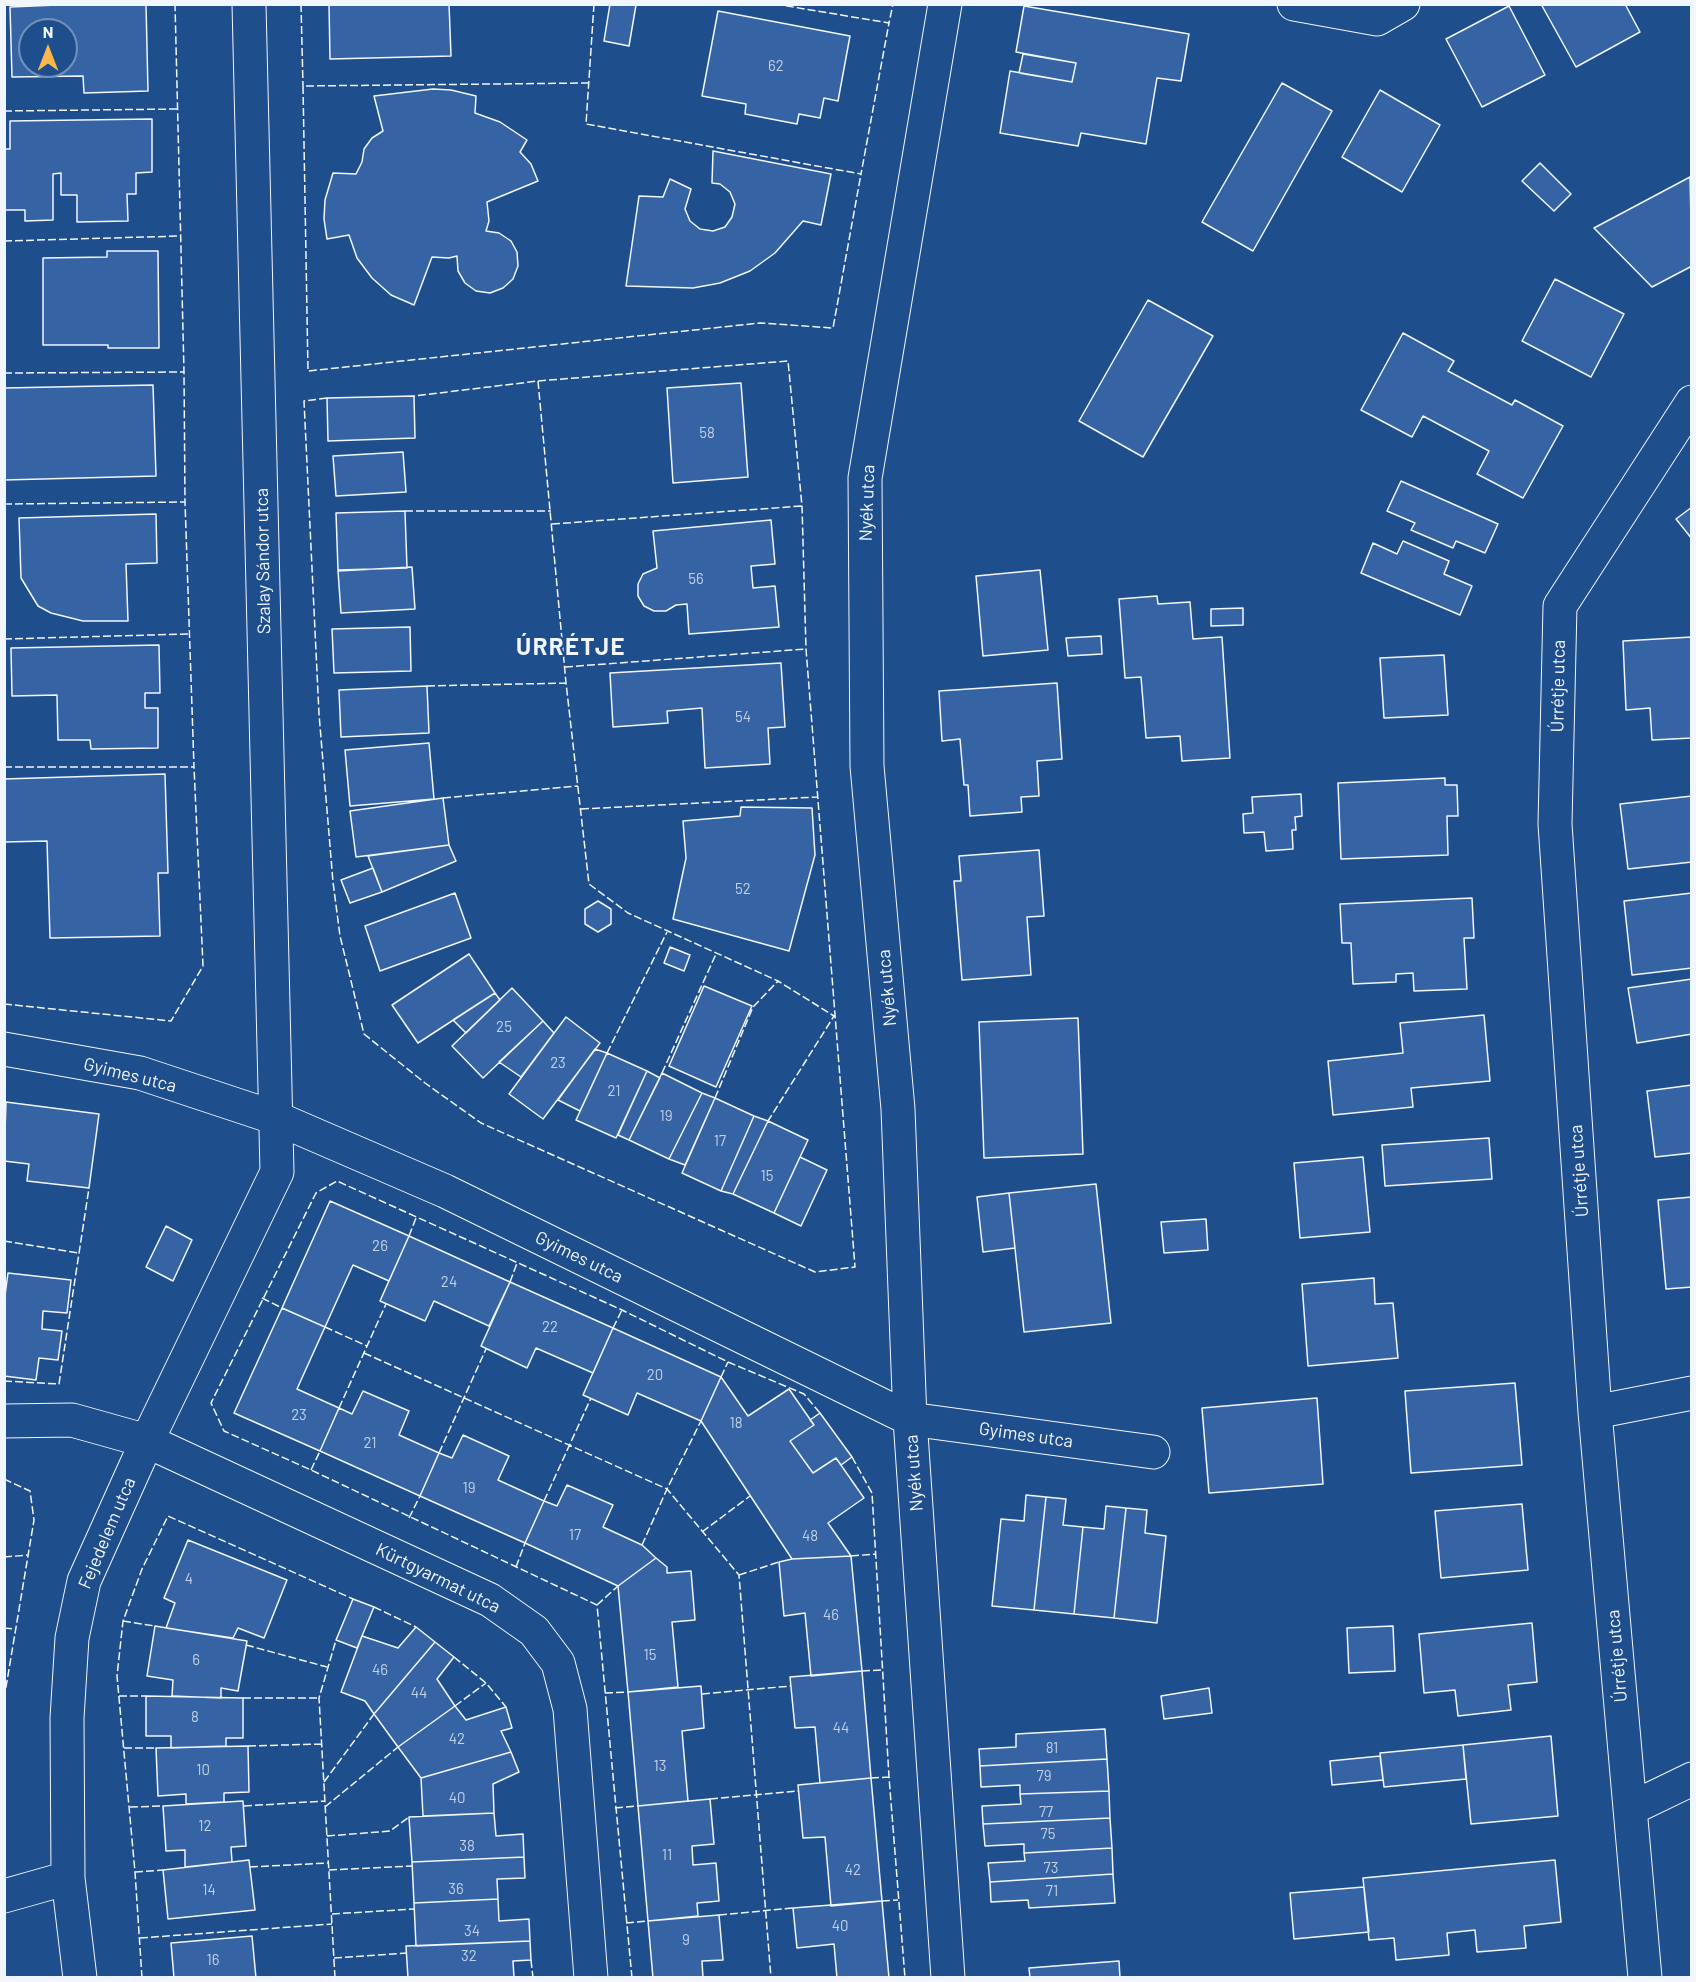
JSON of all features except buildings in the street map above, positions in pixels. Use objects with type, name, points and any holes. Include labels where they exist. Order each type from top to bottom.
[{"type":"street","name":"Szalay Sándor utca","points":[[249,4],[276,1119]]},
{"type":"street","name":"Nyék utca","points":[[945,4],[865,478],[867,766],[898,1109],[910,1419],[948,1977]]},
{"type":"street","points":[[1294,4],[1377,18],[1403,4]]},
{"type":"street","name":"Úrrétje utca","points":[[1645,1977],[1595,1412],[1555,824],[1560,606],[1692,402]]},
{"type":"street","name":"Gyimes utca","points":[[4,1049],[140,1074],[276,1119],[445,1191],[910,1419],[1153,1452]]},
{"type":"street","name":"Fejedelem utca","points":[[80,1977],[68,1878],[67,1718],[72,1638],[84,1581],[147,1441],[277,1172],[276,1119]]},
{"type":"street","points":[[1595,1412],[1692,1393]]},
{"type":"street","name":"Kürtgyarmat utca","points":[[4,1421],[72,1420],[147,1441],[490,1600],[534,1631],[558,1664],[570,1709],[591,1977]]},
{"type":"street","points":[[1630,1809],[1692,1779]]},
{"type":"street","points":[[4,1896],[68,1878]]},
{"type":"fence","points":[[4,767],[194,767],[185,502],[175,4]]},
{"type":"fence","points":[[301,4],[303,86]]},
{"type":"fence","points":[[594,4],[586,124],[861,174],[889,23]]},
{"type":"fence","points":[[775,4],[889,23],[893,4]]},
{"type":"fence","points":[[589,83],[303,86],[308,371],[760,323],[833,328],[861,174]]},
{"type":"fence","points":[[4,111],[177,109]]},
{"type":"fence","points":[[4,241],[181,236]]},
{"type":"fence","points":[[327,398],[304,401],[319,714],[333,882],[340,936],[364,1034],[425,1083],[481,1123],[815,1272],[855,1267],[806,649],[802,506],[788,361],[538,381],[414,396]]},
{"type":"fence","points":[[4,373],[184,372]]},
{"type":"fence","points":[[538,381],[566,683],[589,884],[628,913],[778,981],[834,1016],[768,1121]]},
{"type":"fence","points":[[4,504],[185,502]]},
{"type":"fence","points":[[552,524],[802,506]]},
{"type":"fence","points":[[405,511],[551,511]]},
{"type":"fence","points":[[4,639],[188,634]]},
{"type":"fence","points":[[565,667],[806,649]]},
{"type":"fence","points":[[427,686],[566,683]]},
{"type":"fence","points":[[4,1004],[171,1021],[203,966],[194,767]]},
{"type":"fence","points":[[443,798],[578,786]]},
{"type":"fence","points":[[581,809],[817,797]]},
{"type":"fence","points":[[607,1053],[667,932]]},
{"type":"fence","points":[[662,1073],[716,954]]},
{"type":"fence","points":[[715,1098],[753,1007],[778,981]]},
{"type":"fence","points":[[632,1978],[597,1605],[224,1431],[211,1403],[316,1193],[337,1181],[622,1310],[728,1362],[804,1394],[820,1413]]},
{"type":"fence","points":[[4,1381],[59,1384],[89,1188]]},
{"type":"fence","points":[[409,1236],[416,1218]]},
{"type":"fence","points":[[4,1241],[79,1253]]},
{"type":"fence","points":[[510,1282],[517,1263]]},
{"type":"fence","points":[[262,1298],[282,1308]]},
{"type":"fence","points":[[339,1408],[386,1304]]},
{"type":"fence","points":[[613,1328],[622,1310]]},
{"type":"fence","points":[[325,1327],[367,1346]]},
{"type":"fence","points":[[439,1453],[486,1349]]},
{"type":"fence","points":[[364,1353],[667,1489],[739,1575],[771,1978]]},
{"type":"fence","points":[[721,1377],[728,1362]]},
{"type":"fence","points":[[544,1501],[591,1398]]},
{"type":"fence","points":[[642,1545],[701,1421]]},
{"type":"fence","points":[[311,1470],[320,1451]]},
{"type":"fence","points":[[852,1457],[872,1493],[889,1777],[905,1978]]},
{"type":"fence","points":[[4,1479],[30,1491],[34,1520],[4,1699]]},
{"type":"fence","points":[[409,1518],[420,1496]]},
{"type":"fence","points":[[702,1532],[750,1496]]},
{"type":"fence","points":[[142,1978],[117,1676],[123,1621],[142,1569],[168,1516],[353,1599]]},
{"type":"fence","points":[[516,1567],[525,1543]]},
{"type":"fence","points":[[851,1556],[876,1554]]},
{"type":"fence","points":[[4,1557],[29,1555]]},
{"type":"fence","points":[[739,1575],[779,1562]]},
{"type":"fence","points":[[597,1605],[618,1586]]},
{"type":"fence","points":[[374,1607],[416,1627]]},
{"type":"fence","points":[[123,1621],[155,1626]]},
{"type":"fence","points":[[4,1628],[16,1629]]},
{"type":"fence","points":[[335,1978],[319,1698],[336,1640]]},
{"type":"fence","points":[[246,1645],[327,1667]]},
{"type":"fence","points":[[454,1657],[486,1683],[506,1707]]},
{"type":"fence","points":[[862,1671],[883,1670]]},
{"type":"fence","points":[[455,1706],[486,1683]]},
{"type":"fence","points":[[702,1694],[791,1686]]},
{"type":"fence","points":[[605,1693],[628,1692]]},
{"type":"fence","points":[[119,1696],[146,1696]]},
{"type":"fence","points":[[243,1698],[319,1698]]},
{"type":"fence","points":[[324,1782],[374,1714]]},
{"type":"fence","points":[[248,1746],[321,1744]]},
{"type":"fence","points":[[325,1807],[398,1747]]},
{"type":"fence","points":[[124,1748],[156,1748]]},
{"type":"fence","points":[[871,1778],[889,1777]]},
{"type":"fence","points":[[710,1799],[798,1791]]},
{"type":"fence","points":[[244,1806],[325,1801]]},
{"type":"fence","points":[[130,1807],[163,1806]]},
{"type":"fence","points":[[615,1808],[638,1806]]},
{"type":"fence","points":[[327,1836],[390,1831],[409,1817]]},
{"type":"fence","points":[[250,1867],[328,1863]]},
{"type":"fence","points":[[329,1870],[412,1866]]},
{"type":"fence","points":[[135,1872],[163,1870]]},
{"type":"fence","points":[[882,1901],[898,1900]]},
{"type":"fence","points":[[719,1915],[793,1908]]},
{"type":"fence","points":[[332,1914],[414,1909]]},
{"type":"fence","points":[[626,1923],[648,1921]]},
{"type":"fence","points":[[140,1938],[332,1924]]},
{"type":"fence","points":[[334,1958],[407,1953]]},
{"type":"fence","points":[[531,1960],[533,1978]]},
{"type":"district","name":"ÚRRÉTJE","points":[[571,647]]}]
